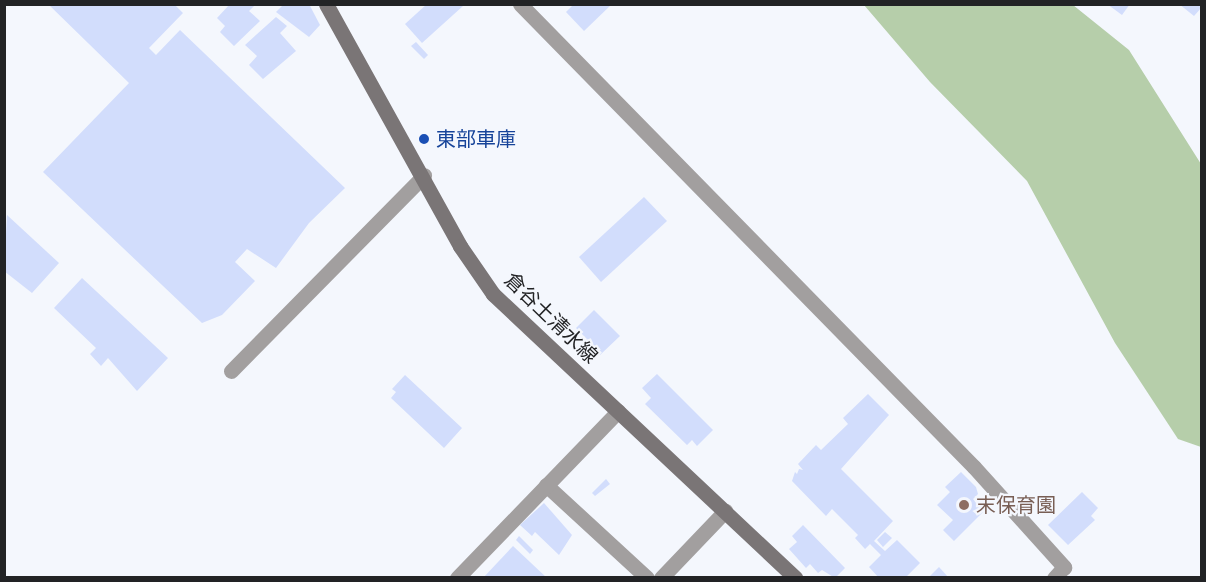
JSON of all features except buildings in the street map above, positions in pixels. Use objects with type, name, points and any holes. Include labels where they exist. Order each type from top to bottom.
[{"type":"main road","name":"倉谷土清水線","points":[[326,4],[424,175],[460,246],[493,294],[795,578]]},
{"type":"street","points":[[520,4],[974,467],[1064,567],[1054,578]]},
{"type":"street","points":[[231,371],[424,175]]},
{"type":"street","points":[[458,578],[618,411]]},
{"type":"street","points":[[546,485],[647,578]]},
{"type":"street","points":[[661,578],[725,511]]},
{"type":"green space","points":[[864,5],[1073,5],[1129,50],[1201,164],[1201,447],[1178,439],[1115,343],[1027,181],[930,82]]},
{"type":"place","name":"東部車庫","points":[[424,139]]},
{"type":"place","name":"末保育園","points":[[964,505]]}]
